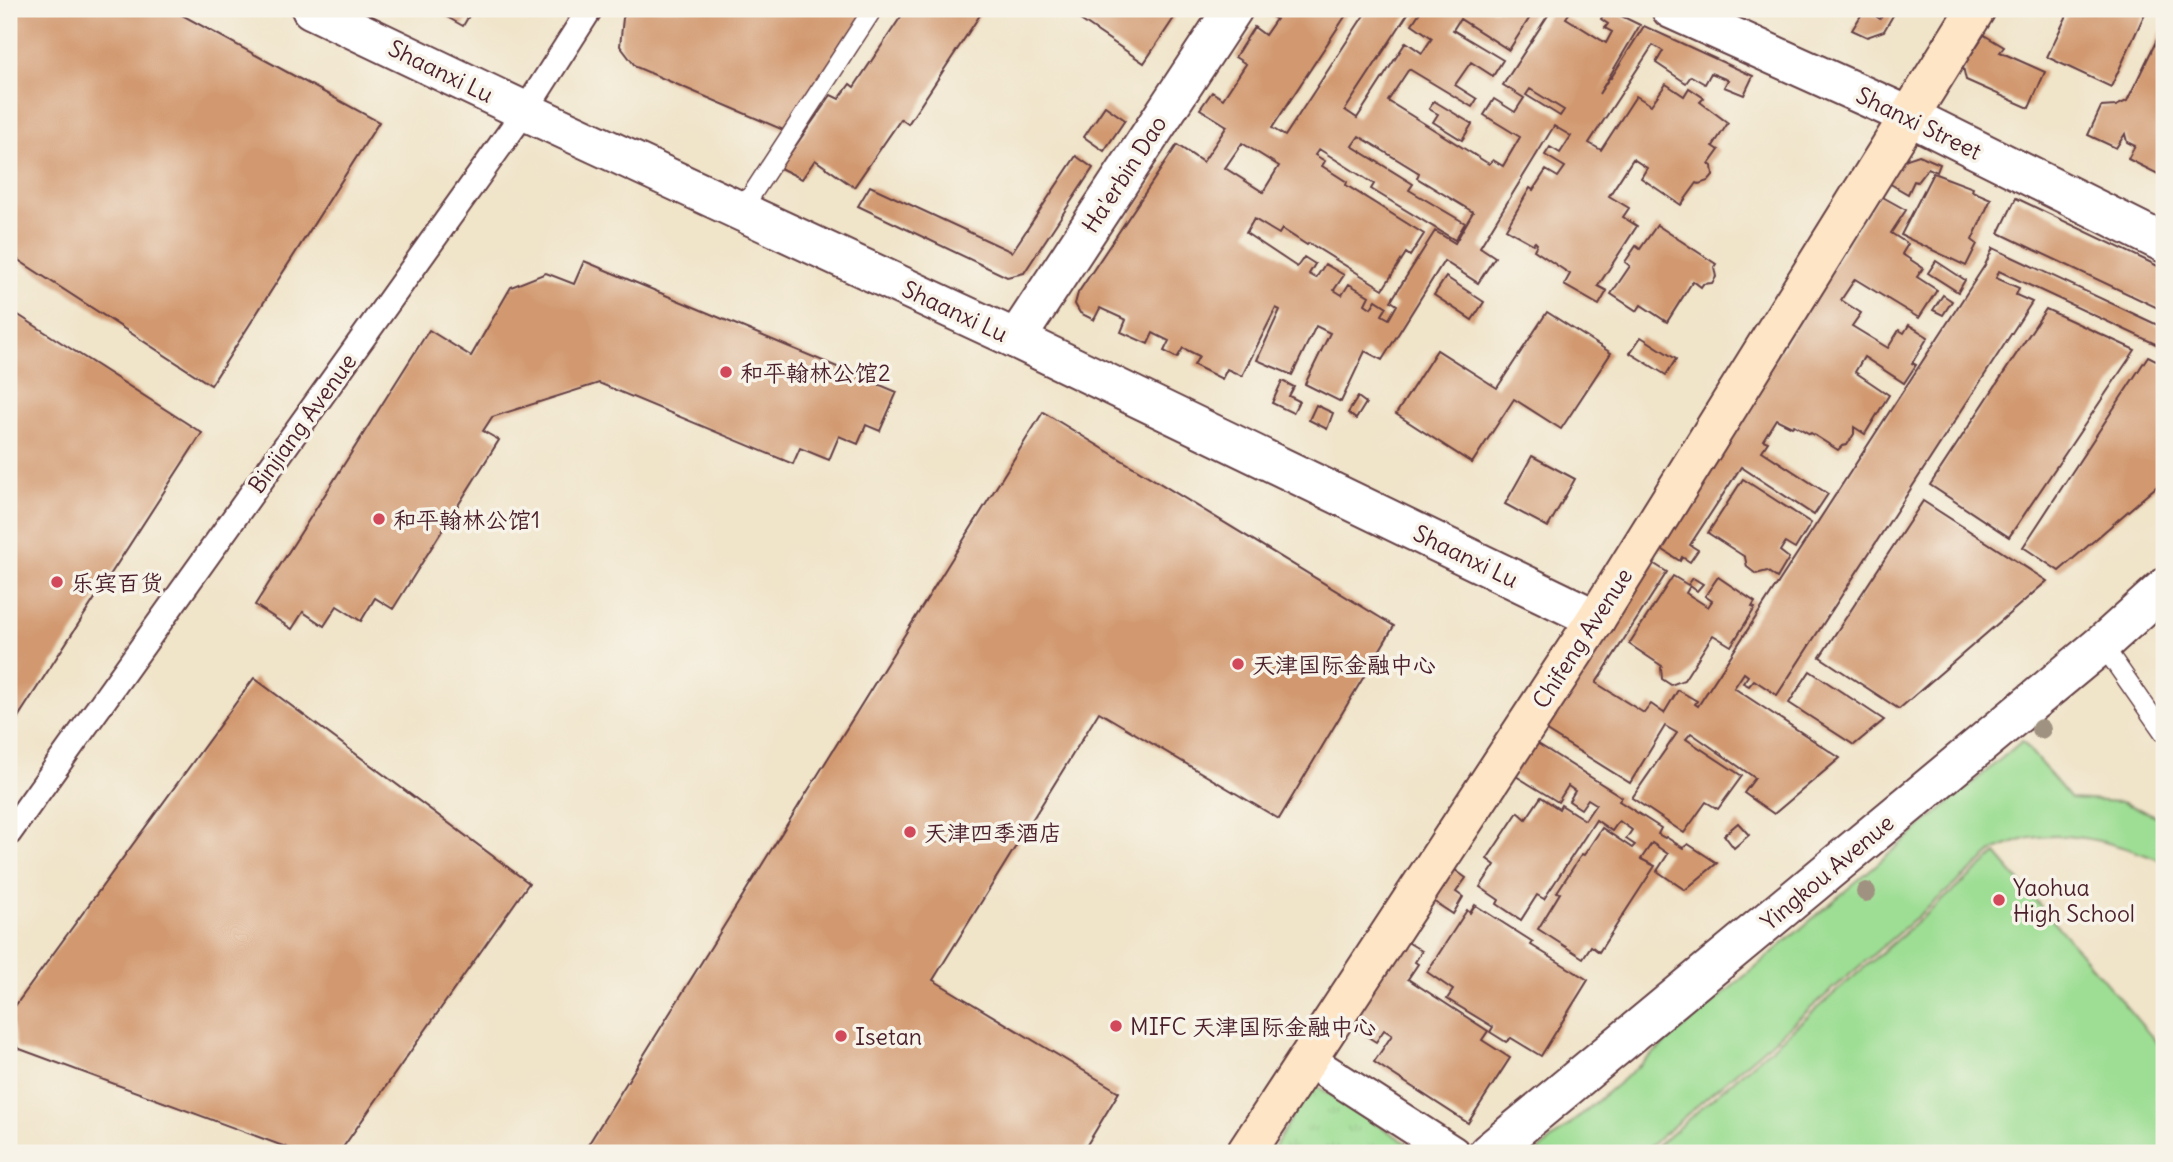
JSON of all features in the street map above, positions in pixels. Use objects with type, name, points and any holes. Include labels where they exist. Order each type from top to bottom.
[{"type":"main road","name":"Chifeng Avenue","points":[[1246,1153],[1595,619],[1976,9]]},
{"type":"street","name":"Shaanxi Lu","points":[[311,9],[1016,339],[1595,619]]},
{"type":"street","name":"Binjiang Avenue","points":[[9,833],[525,111],[590,9]]},
{"type":"street","name":"Ha'erbin Dao","points":[[1016,339],[1233,9]]},
{"type":"street","name":"Shanxi Street","points":[[1671,9],[1909,116],[2164,243]]},
{"type":"street","name":"Yingkou Avenue","points":[[1488,1153],[2102,644],[2164,587]]},
{"type":"street","points":[[1307,1059],[1453,1153]]},
{"type":"lane","points":[[741,211],[873,9]]},
{"type":"lane","points":[[2102,644],[2164,733]]},
{"type":"green space","points":[[2022,741],[2071,799],[2121,802],[2164,819],[2164,862],[2116,845],[2065,836],[2031,838],[1995,850],[1642,1153],[1536,1153]]},
{"type":"green space","points":[[1996,854],[2164,1051],[2164,1153],[1649,1153]]},
{"type":"green space","points":[[1312,1083],[1422,1153],[1271,1153]]},
{"type":"building","points":[[9,9],[171,9],[379,122],[211,385],[9,254]]},
{"type":"building","points":[[433,9],[473,9],[463,26]]},
{"type":"building","points":[[629,9],[869,9],[788,132],[636,67],[620,46],[623,18]]},
{"type":"building","points":[[906,9],[984,9],[908,124],[901,119],[854,187],[815,160],[802,179],[780,168],[831,95],[839,99],[850,84],[854,87]]},
{"type":"building","points":[[1081,9],[1180,9],[1144,63],[1076,17]]},
{"type":"building","points":[[1267,9],[1350,9],[1272,128],[1285,136],[1368,9],[1411,9],[1345,110],[1357,118],[1406,42],[1422,53],[1432,38],[1412,24],[1422,9],[1531,9],[1534,11],[1509,50],[1460,19],[1453,30],[1503,60],[1493,76],[1471,62],[1455,85],[1477,99],[1472,107],[1409,69],[1388,101],[1489,164],[1493,160],[1503,166],[1520,137],[1484,115],[1494,99],[1515,112],[1524,98],[1503,85],[1552,9],[1572,9],[1566,18],[1606,43],[1612,32],[1605,28],[1608,24],[1601,19],[1607,9],[1640,25],[1599,94],[1644,26],[1753,76],[1744,95],[1724,87],[1728,80],[1711,73],[1705,84],[1691,76],[1686,83],[1656,63],[1663,51],[1653,45],[1589,143],[1601,150],[1636,96],[1651,105],[1666,84],[1684,96],[1689,88],[1704,98],[1700,102],[1728,123],[1713,146],[1719,150],[1709,164],[1712,166],[1713,175],[1708,181],[1697,183],[1681,205],[1641,178],[1647,168],[1633,159],[1609,196],[1629,208],[1623,217],[1637,226],[1598,286],[1607,291],[1599,305],[1564,285],[1570,274],[1534,250],[1537,244],[1535,242],[1533,244],[1506,229],[1530,188],[1533,190],[1546,170],[1558,177],[1565,167],[1545,155],[1550,147],[1560,153],[1571,136],[1554,126],[1480,247],[1495,257],[1478,283],[1444,261],[1382,360],[1365,351],[1341,402],[1305,384],[1330,333],[1316,326],[1292,375],[1257,360],[1280,310],[1276,308],[1242,376],[1227,369],[1222,379],[1194,365],[1199,356],[1183,348],[1177,358],[1164,351],[1169,341],[1153,333],[1148,344],[1121,332],[1126,320],[1100,308],[1094,320],[1080,313],[1075,304],[1078,293],[1177,145],[1203,162],[1227,126],[1200,109],[1212,92],[1223,99],[1246,64],[1235,57],[1254,27],[1265,35],[1276,19],[1264,12]],"holes":[[[1530,89],[1564,110],[1560,116],[1526,95]],[[1359,136],[1419,173],[1417,178],[1473,212],[1455,243],[1435,231],[1391,301],[1397,305],[1389,319],[1382,315],[1387,307],[1376,300],[1371,308],[1365,304],[1369,296],[1349,284],[1342,295],[1334,290],[1344,275],[1325,264],[1316,278],[1309,274],[1315,264],[1304,257],[1297,267],[1246,233],[1254,219],[1279,234],[1282,229],[1383,289],[1406,253],[1410,256],[1424,234],[1346,185],[1347,182],[1322,166],[1325,161],[1315,155],[1319,149],[1374,184],[1371,189],[1455,240],[1465,223],[1409,190],[1413,184],[1352,146]],[[1242,143],[1279,166],[1263,192],[1225,168]]]},
{"type":"building","points":[[1865,9],[1880,19],[1887,9],[1895,12],[1884,31],[1867,37],[1852,30]]},
{"type":"building","points":[[2070,9],[2147,9],[2111,87],[2047,57]]},
{"type":"building","points":[[2164,25],[2164,177],[2128,159],[2135,146],[2127,142],[2125,134],[2116,148],[2088,135],[2101,107],[2116,106],[2127,101]]},
{"type":"building","points":[[1984,35],[2004,47],[2000,52],[2045,72],[2029,108],[1966,80],[1963,67]]},
{"type":"building","points":[[1434,101],[1472,124],[1462,140],[1433,122],[1438,114],[1429,109]]},
{"type":"building","points":[[1105,106],[1125,120],[1104,151],[1084,137]]},
{"type":"building","points":[[1919,155],[1940,164],[1937,172],[1928,168],[1917,182],[1914,181],[1908,194],[1887,182],[1901,161]]},
{"type":"building","points":[[1076,156],[1093,168],[1024,273],[1007,277],[858,206],[870,186],[1012,252]]},
{"type":"building","points":[[1933,173],[1973,188],[1972,191],[1991,199],[1972,240],[1977,244],[1966,266],[1901,235]]},
{"type":"building","points":[[1879,195],[1906,210],[1891,233],[1908,244],[1902,254],[1923,268],[1917,277],[1937,290],[1919,318],[1855,279],[1841,300],[1861,313],[1852,326],[1888,348],[1899,330],[1904,333],[1909,325],[1928,337],[1912,363],[1916,365],[1904,383],[1864,357],[1855,372],[1889,395],[1865,434],[1854,427],[1854,434],[1847,445],[1838,450],[1811,433],[1776,419],[1763,440],[1768,442],[1762,451],[1828,494],[1814,515],[1741,467],[1690,545],[1698,550],[1690,562],[1682,557],[1680,561],[1657,546]]},
{"type":"building","points":[[2016,198],[2164,269],[2164,311],[1999,233]]},
{"type":"building","points":[[1657,225],[1716,264],[1716,277],[1712,283],[1703,284],[1701,287],[1693,281],[1667,322],[1641,305],[1637,311],[1611,294],[1630,266],[1625,262],[1636,246],[1640,249]]},
{"type":"building","points":[[1993,248],[2164,328],[2164,348],[1999,271],[1996,278],[2019,288],[2016,295],[2032,302],[1777,695],[1754,680],[1749,686],[1743,683],[1748,676],[1744,673],[1734,688],[1840,758],[1774,814],[1744,793],[1755,778],[1691,733],[1686,739],[1742,776],[1718,809],[1706,802],[1684,833],[1632,798],[1677,733],[1665,726],[1630,783],[1540,727],[1648,560],[1667,572],[1596,683],[1644,713],[1651,704],[1664,713],[1678,690],[1697,701],[1695,704],[1698,706],[1985,265]]},
{"type":"building","points":[[584,261],[897,392],[880,431],[866,425],[858,444],[839,436],[829,460],[800,448],[793,464],[599,383],[492,417],[483,431],[499,440],[393,609],[375,598],[361,621],[337,606],[324,626],[303,612],[292,629],[255,605],[429,330],[471,356],[511,287],[546,273],[574,284]]},
{"type":"building","points":[[1936,261],[1965,280],[1958,292],[1928,273]]},
{"type":"building","points":[[1446,277],[1484,302],[1472,320],[1434,295]]},
{"type":"building","points":[[1943,295],[1952,301],[1943,315],[1933,310]]},
{"type":"building","name":"乐宾百货","points":[[9,309],[202,433],[9,731]]},
{"type":"building","points":[[2046,309],[2135,350],[2009,537],[1930,485]]},
{"type":"building","points":[[1547,312],[1611,353],[1561,429],[1514,399],[1472,463],[1396,414],[1437,350],[1497,388]]},
{"type":"building","points":[[1641,337],[1676,359],[1666,375],[1630,353]]},
{"type":"building","points":[[2148,356],[2164,364],[2164,480],[2059,571],[2023,547]]},
{"type":"building","points":[[1282,381],[1294,387],[1289,396],[1299,401],[1293,413],[1272,403]]},
{"type":"building","points":[[1358,397],[1366,403],[1356,419],[1348,413]]},
{"type":"building","points":[[1316,405],[1333,413],[1327,429],[1309,420]]},
{"type":"building","points":[[1043,412],[1394,626],[1279,819],[1099,712],[933,980],[1119,1092],[1082,1153],[583,1153]]},
{"type":"building","points":[[1532,456],[1575,479],[1548,527],[1505,504]]},
{"type":"building","points":[[1743,479],[1811,523],[1795,549],[1785,543],[1780,551],[1789,558],[1777,578],[1767,571],[1756,574],[1747,567],[1745,557],[1708,533]]},
{"type":"building","points":[[1923,501],[2047,581],[1899,709],[1820,657]]},
{"type":"building","points":[[1673,576],[1688,585],[1693,578],[1703,584],[1697,591],[1690,586],[1686,593],[1708,607],[1712,601],[1705,596],[1718,577],[1755,602],[1752,607],[1755,608],[1731,646],[1713,635],[1684,680],[1671,685],[1662,679],[1662,666],[1629,644]]},
{"type":"building","points":[[1810,671],[1884,720],[1854,745],[1789,703]]},
{"type":"building","points":[[254,678],[529,883],[339,1153],[302,1153],[17,1048],[10,1013]]},
{"type":"building","points":[[1532,740],[1622,797],[1619,801],[1661,828],[1658,834],[1683,848],[1688,844],[1717,863],[1685,890],[1657,871],[1668,854],[1652,843],[1641,859],[1655,866],[1599,952],[1591,946],[1583,958],[1538,929],[1560,893],[1557,892],[1602,828],[1632,848],[1635,845],[1626,839],[1632,830],[1619,821],[1612,831],[1596,820],[1544,899],[1537,895],[1521,920],[1497,904],[1499,900],[1480,887],[1495,865],[1487,859],[1518,812],[1526,819],[1541,797],[1559,809],[1561,805],[1585,820],[1596,804],[1588,799],[1581,809],[1569,801],[1575,791],[1568,786],[1558,802],[1511,773]]},
{"type":"building","points":[[1738,823],[1749,835],[1734,848],[1724,835]]},
{"type":"building","points":[[1451,867],[1466,878],[1456,892],[1463,897],[1453,914],[1430,899]]},
{"type":"building","points":[[1475,905],[1533,942],[1531,945],[1588,980],[1541,1056],[1511,1038],[1506,1042],[1490,1032],[1493,1027],[1447,999],[1453,990],[1427,972],[1467,910],[1470,913]]},
{"type":"building","points":[[1404,940],[1422,951],[1415,962],[1418,964],[1408,979],[1488,1031],[1482,1040],[1510,1058],[1468,1123],[1374,1062],[1392,1035],[1384,1030],[1376,1042],[1349,1025]]},
{"type":"place","name":"和平翰林公馆2","points":[[726,372]]},
{"type":"place","name":"和平翰林公馆1","points":[[379,519]]},
{"type":"place","name":"乐宾百货","points":[[57,582]]},
{"type":"place","name":"天津国际金融中心","points":[[1238,664]]},
{"type":"place","name":"天津四季酒店","points":[[910,832]]},
{"type":"place","name":"Yaohua High School","points":[[1999,900]]},
{"type":"place","name":"MIFC 天津国际金融中心","points":[[1116,1026]]},
{"type":"place","name":"Isetan","points":[[841,1036]]}]
